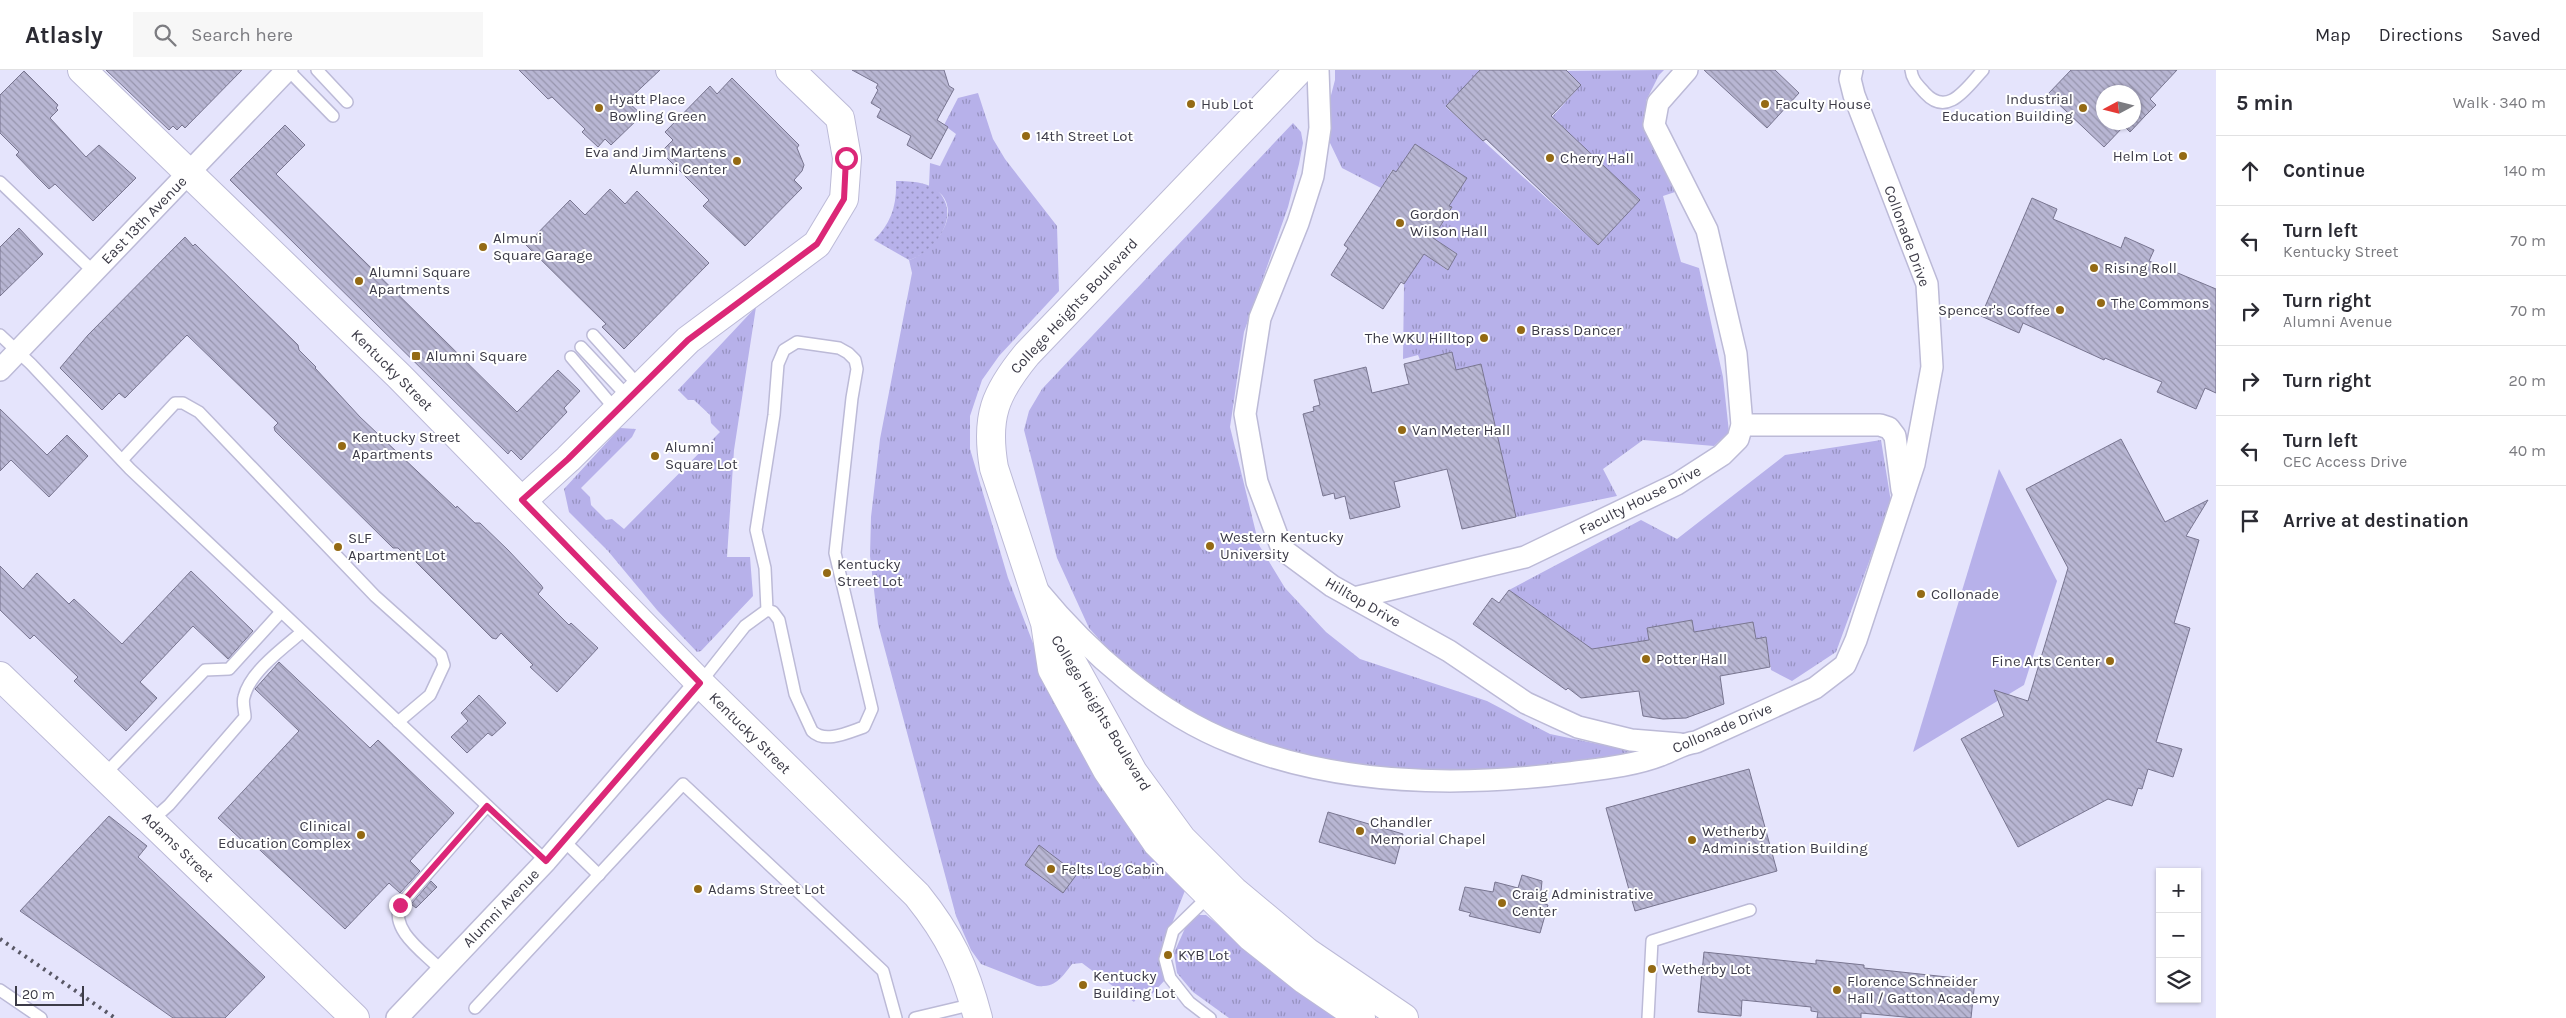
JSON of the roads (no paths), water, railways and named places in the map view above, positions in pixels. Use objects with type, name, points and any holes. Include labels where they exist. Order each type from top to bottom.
[{"type":"street","name":"Kentucky Street","points":[[82,70],[399,376],[700,683],[917,895],[936,919],[952,944],[976,1011]]},
{"type":"street","name":"East 13th Avenue","points":[[0,370],[288,70]]},
{"type":"street","name":"College Heights Boulevard","points":[[1298,70],[1027,354],[1007,378],[992,413],[990,441],[994,468],[1045,623],[1058,638],[1133,772],[1251,936],[1305,980],[1361,1018]]},
{"type":"street","name":"Hilltop Drive","points":[[1318,70],[1320,128],[1312,176],[1298,223],[1260,318],[1245,414],[1257,482],[1282,549],[1332,586],[1449,651],[1526,703],[1578,727],[1631,740],[1680,744]]},
{"type":"street","points":[[1687,70],[1658,103],[1654,125],[1707,230],[1736,354],[1742,425],[1880,425],[1889,428],[1895,436],[1903,497]]},
{"type":"street","name":"Collonade Drive","points":[[1031,583],[1059,617],[1141,692],[1172,712],[1232,743],[1293,764],[1393,778],[1479,781],[1568,773],[1622,765],[1662,755],[1680,744],[1696,742],[1815,688],[1845,664],[1856,640],[1914,464],[1932,367],[1927,284],[1854,95],[1850,79],[1852,70]]},
{"type":"street","points":[[522,500],[568,459],[688,340],[817,244],[844,199],[846,158],[840,118],[802,75]]},
{"type":"street","name":"Faculty House Drive","points":[[1354,598],[1525,557],[1677,484],[1722,455],[1738,439],[1742,425]]},
{"type":"street","name":"Adams Street","points":[[0,676],[355,1018]]},
{"type":"street","name":"Alumni Avenue","points":[[397,1018],[546,861],[700,683]]},
{"type":"street","name":"College Heights Boulevard","points":[[1217,888],[1403,1018]]},
{"type":"lane","points":[[288,70],[333,116]]},
{"type":"lane","points":[[317,70],[347,102]]},
{"type":"lane","points":[[1911,70],[1912,78],[1932,100],[1939,103],[1956,99],[1983,70]]},
{"type":"lane","points":[[1,184],[94,272]]},
{"type":"lane","points":[[0,335],[18,351],[122,460],[546,861]]},
{"type":"lane","points":[[593,335],[628,398]]},
{"type":"lane","points":[[797,342],[839,348],[855,360],[857,369],[836,552],[872,709],[864,727],[828,737],[816,735],[812,731],[795,694],[778,620],[773,612],[767,610],[765,568],[756,530],[774,415],[778,364],[784,350],[797,342]]},
{"type":"lane","points":[[581,347],[628,398]]},
{"type":"lane","points":[[571,357],[628,398]]},
{"type":"lane","points":[[122,460],[175,403],[183,403],[199,412],[375,596],[441,654],[444,664],[430,695],[398,722]]},
{"type":"lane","points":[[700,683],[745,626],[767,610]]},
{"type":"lane","points":[[104,775],[205,670],[229,669],[281,612]]},
{"type":"lane","points":[[151,821],[169,805],[245,717],[243,698],[251,683],[270,659],[302,632]]},
{"type":"lane","points":[[475,1008],[683,784],[883,971],[896,1018]]},
{"type":"lane","points":[[441,970],[403,931],[396,919],[397,912],[400,905],[487,806]]},
{"type":"lane","points":[[564,841],[599,875]]},
{"type":"lane","points":[[1210,1018],[1188,1002],[1170,978],[1165,959],[1173,930],[1217,888]]},
{"type":"lane","points":[[1648,1018],[1652,940],[1750,910]]},
{"type":"lane","points":[[0,990],[41,1018]]},
{"type":"lane","points":[[915,1018],[976,1011]]},
{"type":"railway","points":[[0,939],[115,1018]]},
{"type":"place","name":"Hub Lot","points":[[1191,104]]},
{"type":"place","name":"Faculty House","points":[[1765,104]]},
{"type":"place","name":"Hyatt Place Bowling Green","points":[[599,108]]},
{"type":"place","name":"Industrial Education Building","points":[[2083,108]]},
{"type":"place","name":"14th Street Lot","points":[[1026,136]]},
{"type":"place","name":"Helm Lot","points":[[2183,156]]},
{"type":"place","name":"Cherry Hall","points":[[1550,158]]},
{"type":"place","name":"Eva and Jim Martens Alumni Center","points":[[737,161]]},
{"type":"place","name":"Gordon Wilson Hall","points":[[1400,223]]},
{"type":"place","name":"Almuni Square Garage","points":[[483,247]]},
{"type":"place","name":"Rising Roll","points":[[2094,268]]},
{"type":"place","name":"Alumni Square Apartments","points":[[359,281]]},
{"type":"place","name":"The Commons","points":[[2101,303]]},
{"type":"place","name":"Spencer's Coffee","points":[[2060,310]]},
{"type":"place","name":"Brass Dancer","points":[[1521,330]]},
{"type":"place","name":"The WKU Hilltop","points":[[1484,338]]},
{"type":"place","name":"Alumni Square","points":[[416,356]]},
{"type":"place","name":"Van Meter Hall","points":[[1402,430]]},
{"type":"place","name":"Kentucky Street Apartments","points":[[342,446]]},
{"type":"place","name":"Alumni Square Lot","points":[[655,456]]},
{"type":"place","name":"Western Kentucky University","points":[[1210,546]]},
{"type":"place","name":"SLF Apartment Lot","points":[[338,547]]},
{"type":"place","name":"Kentucky Street Lot","points":[[827,573]]},
{"type":"place","name":"Collonade","points":[[1921,594]]},
{"type":"place","name":"Potter Hall","points":[[1646,659]]},
{"type":"place","name":"Fine Arts Center","points":[[2110,661]]},
{"type":"place","name":"Chandler Memorial Chapel","points":[[1360,831]]},
{"type":"place","name":"Clinical Education Complex","points":[[361,835]]},
{"type":"place","name":"Wetherby Administration Building","points":[[1692,840]]},
{"type":"place","name":"Felts Log Cabin","points":[[1051,869]]},
{"type":"place","name":"Adams Street Lot","points":[[698,889]]},
{"type":"place","name":"Craig Administrative Center","points":[[1502,903]]},
{"type":"place","name":"KYB Lot","points":[[1168,955]]},
{"type":"place","name":"Wetherby Lot","points":[[1652,969]]},
{"type":"place","name":"Kentucky Building Lot","points":[[1083,985]]},
{"type":"place","name":"Florence Schneider Hall / Gatton Academy","points":[[1837,990]]}]
